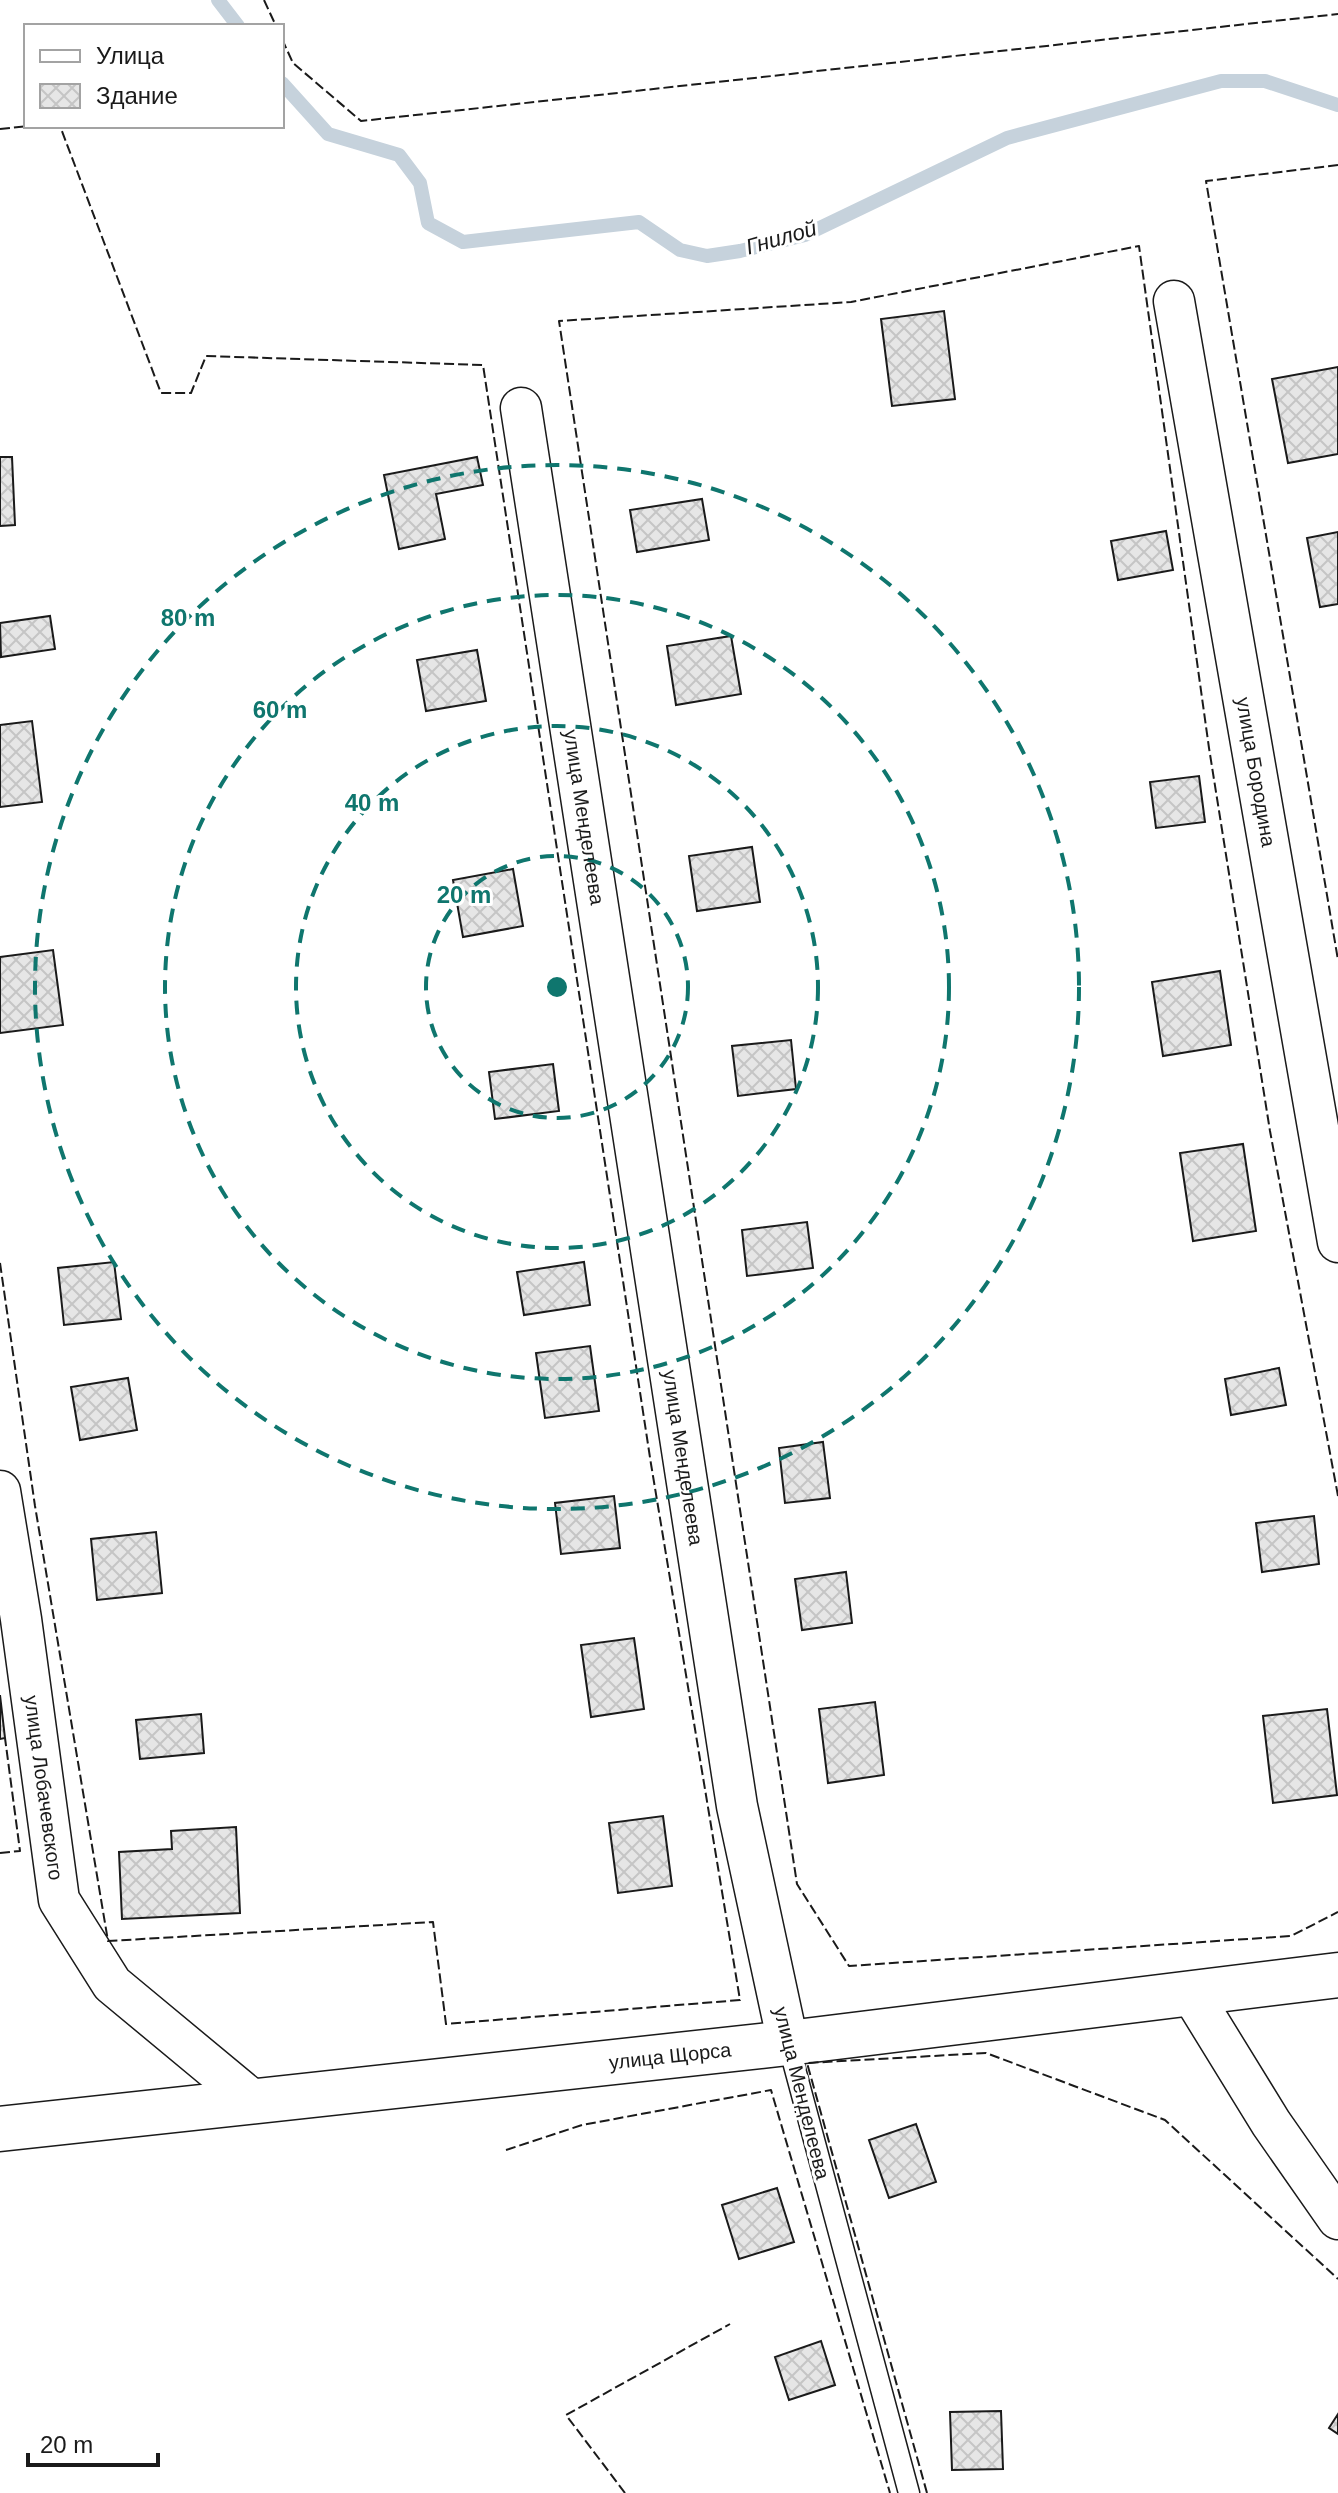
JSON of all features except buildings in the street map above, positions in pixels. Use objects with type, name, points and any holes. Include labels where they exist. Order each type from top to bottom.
[{"type":"main road","name":"улица Щорса","points":[[0,2129],[788,2043],[1338,1975]]},
{"type":"street","name":"улица Бородина","points":[[1174,301],[1338,1242]]},
{"type":"street","name":"улица Менделеева","points":[[521,408],[737,1806],[788,2043]]},
{"type":"street","name":"улица Лобачевского","points":[[0,1491],[11,1622],[59,1900],[112,1984],[253,2101]]},
{"type":"street","points":[[1191,1993],[1271,2123],[1338,2219]]},
{"type":"lane","name":"улица Менделеева","points":[[788,2043],[909,2493]]},
{"type":"waterway","name":"Гнилой","points":[[218,0],[236,24]]},
{"type":"waterway","name":"Гнилой","points":[[284,85],[328,134],[399,155],[420,183],[428,223],[463,242],[639,222],[680,250],[707,256],[805,235],[1007,138],[1221,81],[1265,81],[1338,105]]},
{"type":"fence","points":[[264,0],[275,24]]},
{"type":"fence","points":[[284,43],[293,63],[361,121],[1338,14]]},
{"type":"fence","points":[[0,129],[24,126]]},
{"type":"fence","points":[[0,1263],[35,1506],[108,1941],[433,1922],[446,2024],[740,2000],[651,1464],[483,365],[206,356],[191,393],[161,393],[61,128]]},
{"type":"fence","points":[[1338,165],[1206,181],[1338,960]]},
{"type":"fence","points":[[1338,1496],[1270,1131],[1209,748],[1139,246],[851,302],[559,321],[797,1884],[849,1966],[1291,1936],[1338,1912]]},
{"type":"fence","points":[[0,1853],[20,1851],[5,1738]]},
{"type":"fence","points":[[927,2493],[807,2063],[986,2053],[1165,2120],[1338,2279]]},
{"type":"fence","points":[[506,2150],[582,2125],[771,2090],[890,2493]]},
{"type":"fence","points":[[625,2493],[566,2415],[730,2324]]}]
